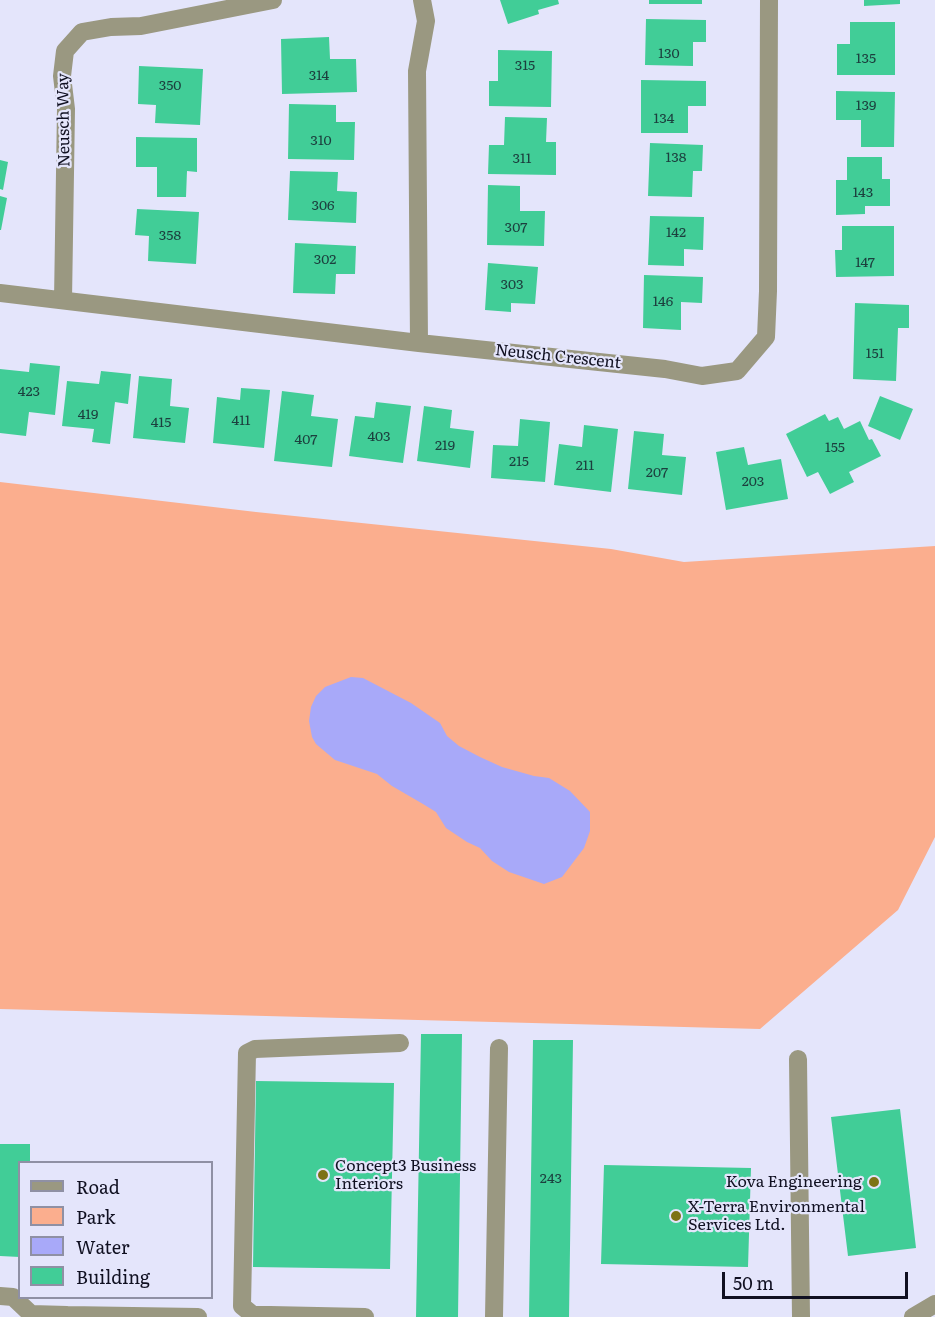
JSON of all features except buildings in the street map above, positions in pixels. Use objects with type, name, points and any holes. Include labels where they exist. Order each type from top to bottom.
[{"type":"street","name":"Neusch Way","points":[[63,300],[66,109],[62,76],[64,51],[82,32],[111,27],[141,26],[273,0]]},
{"type":"street","points":[[419,342],[417,71],[426,21],[422,0]]},
{"type":"street","name":"Neusch Crescent","points":[[0,293],[665,369],[702,376],[737,371],[766,337],[769,0]]},
{"type":"street","points":[[365,1317],[253,1315],[242,1306],[248,1053],[255,1049],[400,1043]]},
{"type":"street","points":[[494,1317],[499,1048]]},
{"type":"street","points":[[798,1059],[801,1317]]},
{"type":"street","points":[[0,1296],[13,1297],[31,1316],[198,1317]]},
{"type":"street","points":[[913,1317],[935,1304]]},
{"type":"green space","points":[[0,482],[256,512],[611,549],[684,562],[935,546],[935,837],[898,910],[760,1029],[0,1009]]},
{"type":"water","points":[[351,677],[363,678],[411,703],[440,723],[447,736],[459,746],[480,757],[502,767],[549,778],[570,791],[590,812],[590,831],[584,848],[562,877],[544,884],[509,872],[492,861],[480,848],[446,828],[436,812],[392,786],[377,774],[335,760],[316,744],[309,721],[311,707],[316,696],[325,687]]},
{"type":"place","name":"Concept3 Business Interiors","points":[[323,1175]]},
{"type":"place","name":"Kova Engineering","points":[[874,1182]]},
{"type":"place","name":"X-Terra Environmental Services Ltd.","points":[[676,1216]]}]
